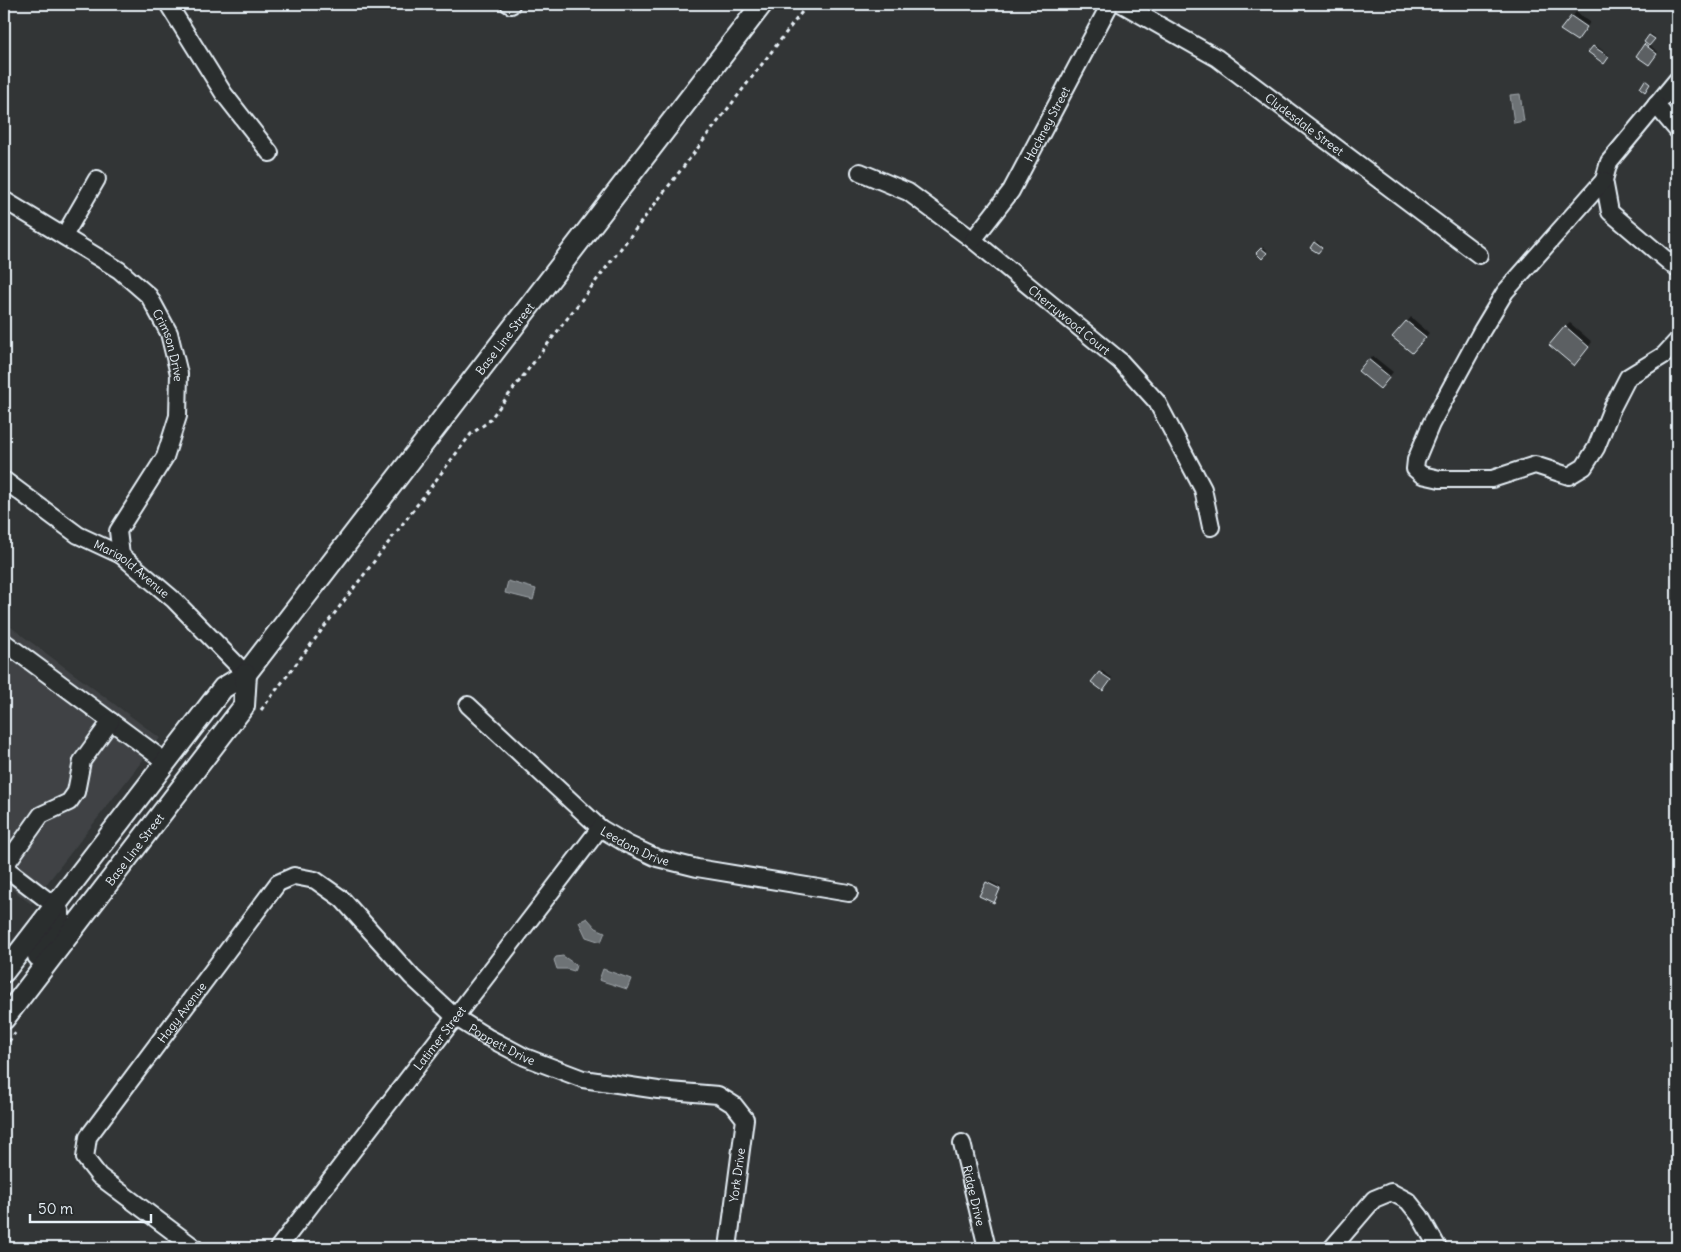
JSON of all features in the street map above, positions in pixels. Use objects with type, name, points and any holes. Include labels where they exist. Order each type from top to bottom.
[{"type":"main road","name":"Base Line Street","points":[[4,972],[223,688],[246,674],[762,4]]},
{"type":"main road","name":"Base Line Street","points":[[8,1023],[244,706],[246,674]]},
{"type":"main road","points":[[8,1023],[17,984],[56,928],[60,917],[59,910],[55,906]]},
{"type":"street","points":[[168,4],[224,94],[270,153]]},
{"type":"street","name":"Hackney Street","points":[[973,240],[1012,191],[1110,4]]},
{"type":"street","name":"Clydesdale Street","points":[[1122,4],[1217,58],[1479,256]]},
{"type":"street","points":[[1677,80],[1609,162],[1604,180],[1505,292],[1431,424],[1416,460],[1415,468],[1422,475],[1440,479],[1492,479],[1535,465],[1569,476],[1584,467],[1596,448],[1612,408],[1628,377],[1664,355],[1677,341]]},
{"type":"street","points":[[1656,105],[1677,130]]},
{"type":"street","name":"Cherrywood Court","points":[[860,172],[908,192],[973,240],[1120,361],[1157,402],[1203,489],[1211,528]]},
{"type":"street","points":[[64,236],[96,179]]},
{"type":"street","points":[[1604,180],[1610,212],[1677,269]]},
{"type":"street","name":"Crimson Drive","points":[[4,200],[119,270],[149,296],[170,333],[180,374],[178,416],[165,457],[118,531],[121,555]]},
{"type":"street","name":"Marigold Avenue","points":[[4,480],[78,535],[121,555],[174,600],[246,674]]},
{"type":"street","points":[[4,642],[166,762]]},
{"type":"street","name":"Leedom Drive","points":[[468,705],[600,828],[627,844],[657,858],[697,868],[849,893]]},
{"type":"street","points":[[55,906],[4,867],[41,815],[69,802],[76,792],[82,761],[111,722]]},
{"type":"street","name":"Latimer Street","points":[[278,1248],[600,828]]},
{"type":"street","name":"Poppett Drive","points":[[294,876],[315,880],[342,899],[412,977],[455,1017],[525,1057],[583,1079],[658,1090],[718,1094],[734,1105]]},
{"type":"street","name":"Hagy Avenue","points":[[195,1248],[99,1176],[85,1158],[88,1137],[278,883],[294,876]]},
{"type":"street","name":"York Drive","points":[[728,1248],[745,1119],[734,1105]]},
{"type":"street","name":"Ridge Drive","points":[[962,1143],[987,1248]]},
{"type":"street","points":[[1332,1248],[1374,1199],[1391,1192],[1408,1201],[1420,1216],[1438,1248]]},
{"type":"path","points":[[256,718],[471,434],[488,422],[808,4]]},
{"type":"path","points":[[4,1048],[8,1023]]},
{"type":"shaded area","points":[[1520,94],[1524,121],[1514,123],[1510,95]]},
{"type":"shaded area","points":[[508,581],[536,589],[533,600],[505,593]]},
{"type":"shaded area","points":[[4,622],[160,738],[31,904],[4,883]]},
{"type":"shaded area","points":[[587,918],[596,928],[605,932],[601,942],[586,937],[579,922]]},
{"type":"shaded area","points":[[563,956],[576,965],[574,971],[557,969],[554,960],[556,957]]},
{"type":"shaded area","points":[[603,969],[631,979],[627,989],[599,980]]},
{"type":"building","points":[[1571,16],[1587,27],[1577,41],[1560,30]]},
{"type":"building","points":[[1649,35],[1655,39],[1649,46],[1644,42]]},
{"type":"building","points":[[1644,44],[1657,54],[1649,65],[1636,56]]},
{"type":"building","points":[[1593,46],[1609,57],[1604,64],[1588,52]]},
{"type":"building","points":[[1645,80],[1650,84],[1645,92],[1640,88]]},
{"type":"building","points":[[1314,242],[1322,248],[1318,253],[1310,248]]},
{"type":"building","points":[[1261,248],[1267,253],[1262,259],[1256,253]]},
{"type":"building","points":[[1406,321],[1426,337],[1412,353],[1392,337]]},
{"type":"building","points":[[1565,326],[1589,347],[1574,366],[1549,345]]},
{"type":"building","points":[[1368,359],[1390,377],[1380,389],[1358,371]]},
{"type":"building","points":[[1099,672],[1111,680],[1103,691],[1091,682]]},
{"type":"building","points":[[986,882],[1000,889],[994,903],[979,896]]}]
